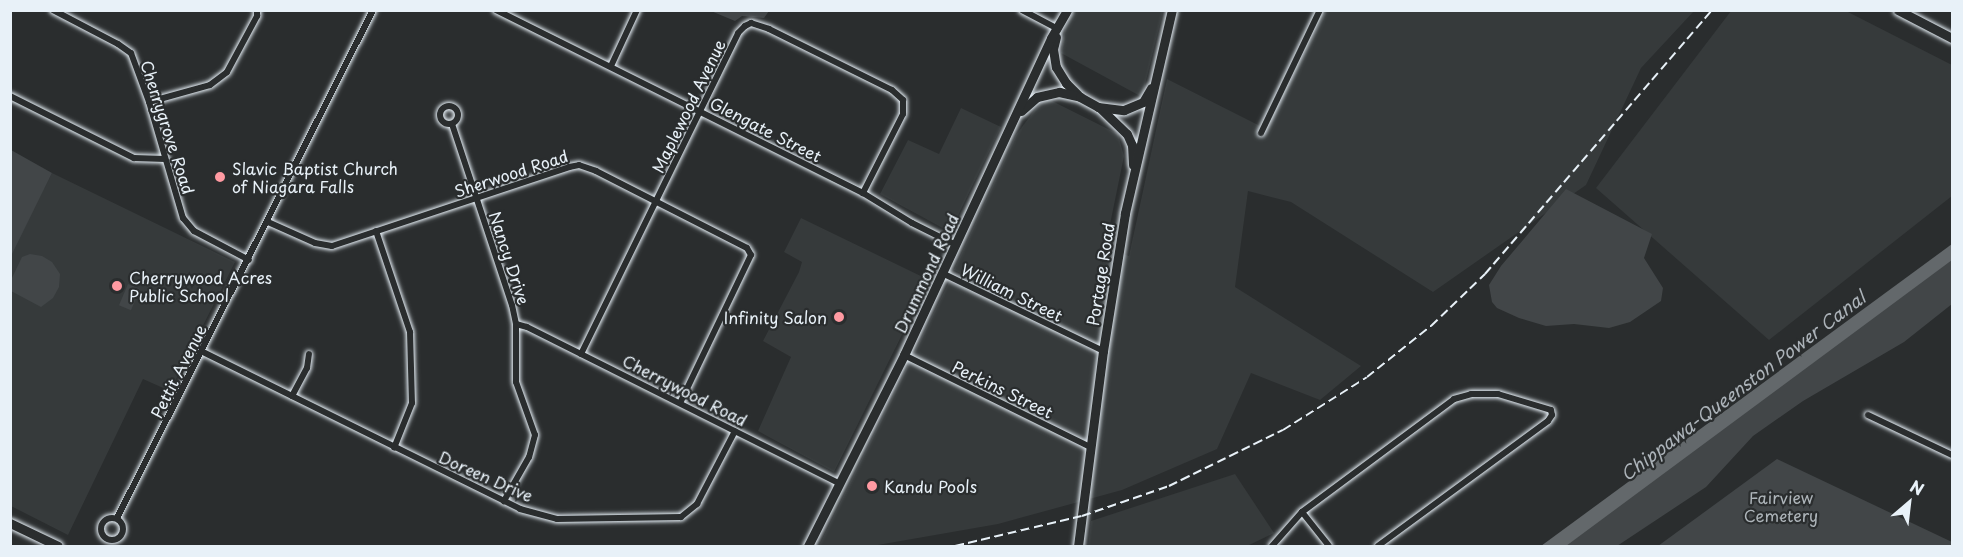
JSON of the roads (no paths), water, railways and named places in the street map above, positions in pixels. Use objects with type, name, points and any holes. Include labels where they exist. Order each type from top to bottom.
[{"type":"main road","name":"Drummond Road","points":[[808,546],[904,355],[1067,10]]},
{"type":"main road","name":"Portage Road","points":[[1078,546],[1103,351],[1131,189],[1153,84],[1172,10]]},
{"type":"main road","points":[[1898,10],[1953,38]]},
{"type":"main road","points":[[1058,29],[1053,49],[1056,67],[1066,83],[1080,97]]},
{"type":"main road","points":[[1098,107],[1124,110],[1134,106],[1143,102],[1153,84]]},
{"type":"main road","points":[[1016,117],[1037,97],[1046,94],[1067,93],[1098,107],[1119,123],[1132,145],[1131,189]]},
{"type":"main road","points":[[10,523],[58,546]]},
{"type":"street","name":"Cherrygrove Road","points":[[53,10],[131,53],[149,102],[183,218],[201,235],[249,260]]},
{"type":"street","points":[[149,102],[210,85],[227,72],[257,16],[257,10]]},
{"type":"street","name":"Pettit Avenue","points":[[117,518],[203,352],[373,10]]},
{"type":"street","name":"Glengate Street","points":[[496,10],[863,193],[912,223],[956,245]]},
{"type":"street","points":[[611,66],[638,10]]},
{"type":"street","points":[[1022,10],[1058,29]]},
{"type":"street","points":[[1261,133],[1320,10]]},
{"type":"street","name":"Maplewood Avenue","points":[[581,354],[738,33],[751,23],[769,29],[892,90],[903,100],[903,114],[863,193]]},
{"type":"street","points":[[10,96],[134,158],[165,159]]},
{"type":"street","name":"Nancy Drive","points":[[453,124],[512,305],[516,324],[516,382],[535,435],[529,457],[504,501]]},
{"type":"street","name":"Sherwood Road","points":[[268,222],[323,246],[332,246],[579,165],[596,171],[747,248],[751,255],[680,403]]},
{"type":"street","points":[[376,231],[410,332],[412,403],[394,448]]},
{"type":"street","name":"William Street","points":[[942,273],[1103,351]]},
{"type":"street","name":"Cherrywood Road","points":[[516,324],[527,327],[840,483]]},
{"type":"street","name":"Doreen Drive","points":[[203,352],[520,509],[557,519],[681,516],[697,504],[735,431]]},
{"type":"street","points":[[292,396],[307,368],[309,354]]},
{"type":"street","name":"Perkins Street","points":[[904,355],[1090,447]]},
{"type":"street","points":[[1272,546],[1302,512],[1454,399],[1471,394],[1498,394],[1551,410],[1552,415],[1548,421],[1378,546]]},
{"type":"street","points":[[1868,415],[1953,455]]},
{"type":"street","points":[[1302,512],[1329,546]]},
{"type":"railway","points":[[955,546],[1082,516],[1169,486],[1283,430],[1367,377],[1431,326],[1485,274],[1712,10]]},
{"type":"place","name":"Slavic Baptist Church of Niagara Falls","points":[[220,177]]},
{"type":"place","name":"Cherrywood Acres Public School","points":[[117,286]]},
{"type":"place","name":"Infinity Salon","points":[[839,317]]},
{"type":"place","name":"Kandu Pools","points":[[872,486]]},
{"type":"water label","name":"Chippawa-Queenston Power Canal","points":[[1743,386]]},
{"type":"park label","name":"Fairview Cemetery","points":[[1781,506]]}]
